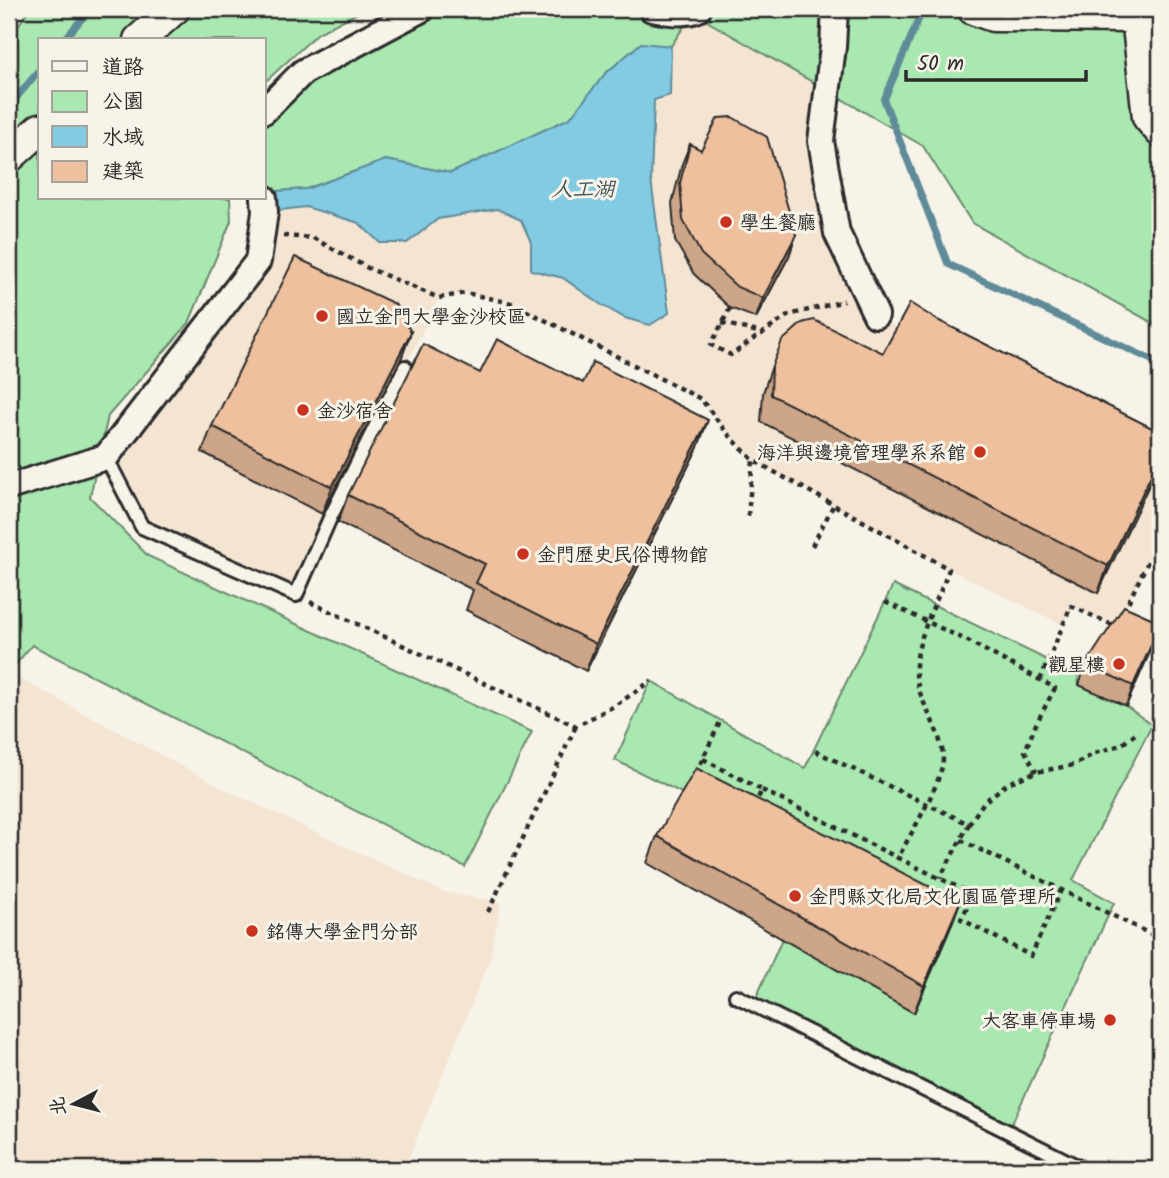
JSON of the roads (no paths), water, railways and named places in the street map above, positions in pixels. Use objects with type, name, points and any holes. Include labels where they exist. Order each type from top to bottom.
[{"type":"street","points":[[141,38],[174,9]]},
{"type":"street","points":[[266,109],[303,72],[422,9]]},
{"type":"street","points":[[652,9],[684,12],[698,9]]},
{"type":"street","points":[[835,9],[821,141],[837,233],[876,315]]},
{"type":"street","points":[[973,9],[993,16],[1135,13],[1148,117],[1160,131]]},
{"type":"street","points":[[9,157],[38,131]]},
{"type":"street","points":[[9,487],[106,457],[258,261],[264,200]]},
{"type":"lane","points":[[106,457],[142,527],[296,595],[330,518],[405,367]]},
{"type":"lane","points":[[736,996],[1083,1169]]},
{"type":"water","name":"人工湖","points":[[641,43],[671,46],[670,95],[654,100],[651,180],[669,313],[650,325],[625,318],[563,278],[531,270],[531,242],[521,220],[497,209],[438,219],[407,243],[380,243],[359,223],[306,207],[265,212],[266,192],[306,189],[386,160],[451,173],[570,118],[605,74]]},
{"type":"waterway","points":[[66,38],[90,9]]},
{"type":"waterway","points":[[923,9],[884,100],[948,264],[1160,364]]},
{"type":"waterway","points":[[1148,9],[1160,19]]},
{"type":"waterway","points":[[9,107],[38,71]]},
{"type":"place","name":"學生餐廳","points":[[726,222]]},
{"type":"place","name":"國立金門大學金沙校區","points":[[322,316]]},
{"type":"place","name":"金沙宿舍","points":[[303,410]]},
{"type":"place","name":"海洋與邊境管理學系系館","points":[[980,452]]},
{"type":"place","name":"金門歷史民俗博物館","points":[[523,554]]},
{"type":"place","name":"觀星樓","points":[[1119,664]]},
{"type":"place","name":"金門縣文化局文化園區管理所","points":[[795,896]]},
{"type":"place","name":"銘傳大學金門分部","points":[[252,931]]},
{"type":"place","name":"大客車停車場","points":[[1110,1020]]}]
